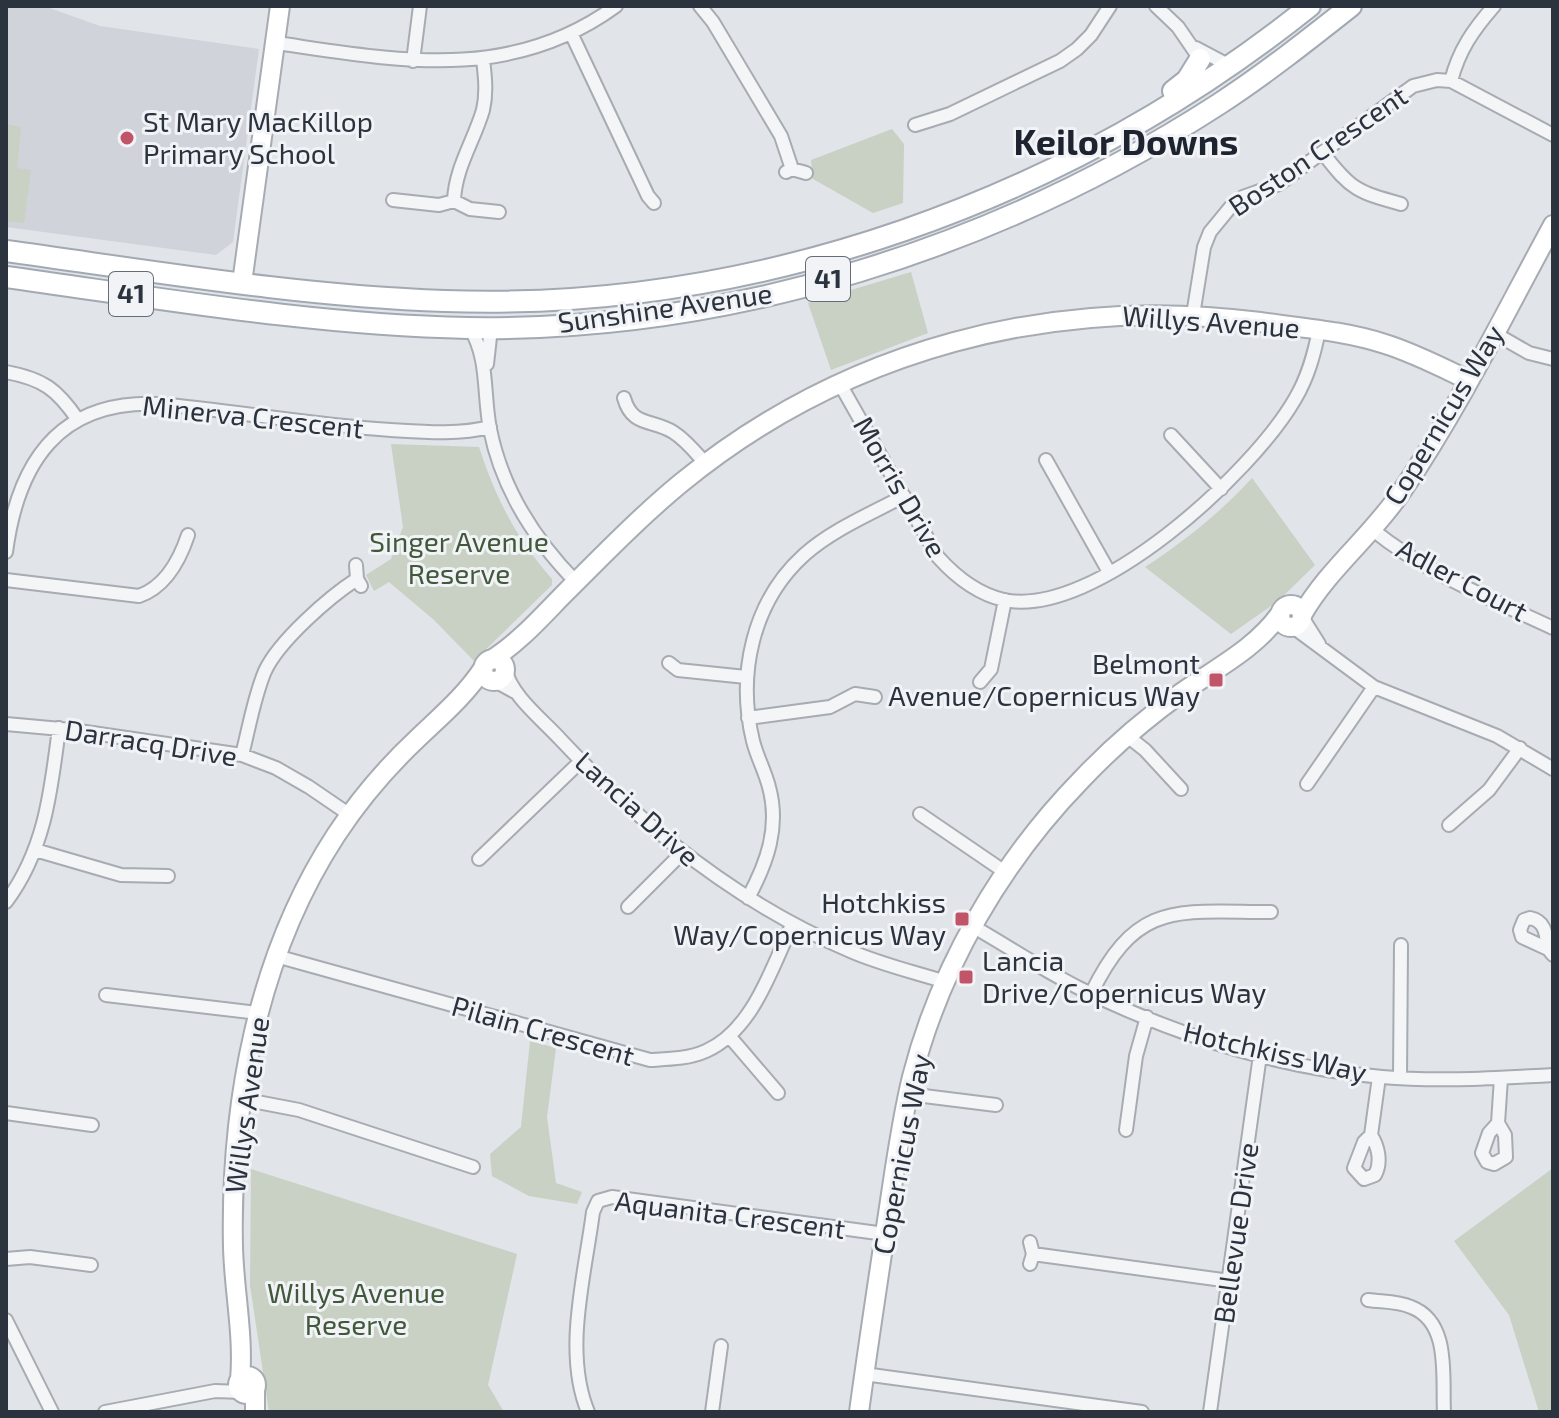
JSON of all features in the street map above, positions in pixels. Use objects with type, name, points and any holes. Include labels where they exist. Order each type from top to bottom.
[{"type":"main road","name":"Sunshine Avenue","points":[[6,251],[242,283],[448,302],[547,300],[633,293],[746,275],[820,257],[926,222],[1045,173],[1112,138],[1222,72],[1310,6]]},
{"type":"main road","points":[[1289,23],[1319,6]]},
{"type":"main road","name":"Sunshine Avenue","points":[[12,279],[355,322],[470,328],[598,321],[715,305],[824,280],[927,248],[1036,204],[1118,163],[1217,105],[1351,6]]},
{"type":"main road","points":[[1222,72],[1227,83],[1237,81],[1285,47],[1318,32]]},
{"type":"main road","points":[[1112,138],[1187,80],[1197,53]]},
{"type":"main road","points":[[239,308],[242,283]]},
{"type":"main road","points":[[380,298],[424,307],[478,311],[486,317],[491,328]]},
{"type":"street","points":[[242,283],[280,6]]},
{"type":"street","points":[[413,61],[420,6]]},
{"type":"street","points":[[276,43],[413,61],[483,59],[571,33],[616,6]]},
{"type":"street","points":[[700,6],[713,22],[781,136],[789,171],[806,173]]},
{"type":"street","points":[[915,125],[950,114],[1060,61],[1091,35],[1110,6]]},
{"type":"street","points":[[1494,6],[1462,47],[1451,81],[1553,135]]},
{"type":"street","points":[[1159,7],[1197,53],[1222,72]]},
{"type":"street","points":[[571,33],[648,201]]},
{"type":"street","points":[[1197,53],[1222,72]]},
{"type":"street","points":[[454,201],[459,171],[483,109],[486,89],[483,59]]},
{"type":"street","name":"Boston Crescent","points":[[1193,315],[1204,247],[1210,232],[1223,215],[1243,197],[1279,184],[1413,86],[1437,80],[1451,81]]},
{"type":"street","points":[[1323,153],[1351,187],[1361,193],[1401,204]]},
{"type":"street","points":[[393,200],[439,205],[454,201],[470,209],[502,212]]},
{"type":"street","name":"Copernicus Way","points":[[859,1412],[908,1094],[946,982],[1005,872],[1059,804],[1126,735],[1182,692],[1293,617],[1373,530],[1415,471],[1553,225]]},
{"type":"street","name":"Willys Avenue","points":[[253,1412],[245,1385],[234,1274],[236,1154],[242,1099],[258,1013],[276,956],[305,889],[350,815],[389,768],[460,697],[494,671],[520,639],[651,509],[706,464],[770,420],[840,384],[921,351],[1018,327],[1112,315],[1193,315],[1359,337],[1398,348],[1468,380]]},
{"type":"street","points":[[470,328],[481,348],[490,427],[502,472],[525,518],[554,560],[576,582]]},
{"type":"street","points":[[486,375],[491,328]]},
{"type":"street","name":"Morris Drive","points":[[840,384],[938,557],[948,569],[976,588],[1005,600],[1045,598],[1064,594],[1109,572],[1159,540],[1221,489],[1290,408],[1307,377],[1319,330]]},
{"type":"street","points":[[1494,333],[1529,353],[1553,359]]},
{"type":"street","points":[[6,372],[38,380],[55,390],[78,420]]},
{"type":"street","name":"Minerva Crescent","points":[[6,552],[11,516],[23,481],[53,440],[78,420],[106,409],[145,404],[353,428],[459,433],[490,427]]},
{"type":"street","points":[[622,408],[640,421],[673,432],[706,464]]},
{"type":"street","points":[[1171,435],[1221,489]]},
{"type":"street","points":[[1046,460],[1109,572]]},
{"type":"street","points":[[748,898],[767,859],[773,809],[748,718],[746,677],[755,632],[764,610],[790,570],[804,555],[831,536],[904,496]]},
{"type":"street","name":"Adler Court","points":[[1373,530],[1398,550],[1439,574],[1553,628]]},
{"type":"street","points":[[6,580],[139,596],[157,586],[189,544]]},
{"type":"street","points":[[242,755],[264,674],[272,659],[331,596],[358,577]]},
{"type":"street","points":[[980,682],[991,669],[1005,600]]},
{"type":"street","points":[[1293,617],[1323,650],[1374,687],[1476,727],[1520,748],[1553,769]]},
{"type":"street","points":[[670,683],[673,667],[746,677]]},
{"type":"street","points":[[991,669],[1002,679]]},
{"type":"street","name":"Lancia Drive","points":[[494,671],[581,761],[682,853],[792,925],[851,952],[946,982]]},
{"type":"street","points":[[1307,784],[1374,687]]},
{"type":"street","points":[[748,718],[830,707],[855,690],[875,697]]},
{"type":"street","name":"Darracq Drive","points":[[6,716],[33,725]]},
{"type":"street","name":"Darracq Drive","points":[[6,724],[59,728],[242,755],[290,775],[350,815]]},
{"type":"street","points":[[6,902],[12,882],[35,850],[48,810],[59,728]]},
{"type":"street","points":[[1126,735],[1145,750],[1181,789]]},
{"type":"street","points":[[1449,825],[1489,790],[1520,748]]},
{"type":"street","points":[[479,859],[581,761]]},
{"type":"street","points":[[920,814],[1005,872]]},
{"type":"street","points":[[35,850],[121,875],[168,876]]},
{"type":"street","points":[[628,907],[682,853]]},
{"type":"street","points":[[1091,994],[1107,962],[1122,942],[1149,922],[1165,916],[1195,912],[1271,912]]},
{"type":"street","name":"Pilain Crescent","points":[[276,956],[650,1060],[704,1052],[730,1037],[748,1014],[792,925]]},
{"type":"street","name":"Hotchkiss Way","points":[[974,927],[1091,994],[1181,1032],[1260,1055],[1379,1077],[1501,1078],[1553,1075]]},
{"type":"street","points":[[1400,1078],[1401,945]]},
{"type":"street","points":[[106,995],[258,1013]]},
{"type":"street","points":[[1126,1130],[1136,1056],[1147,1017]]},
{"type":"street","points":[[730,1037],[778,1093]]},
{"type":"street","name":"Bellevue Drive","points":[[1210,1412],[1260,1055]]},
{"type":"street","points":[[1371,1135],[1379,1077]]},
{"type":"street","points":[[1498,1123],[1501,1078]]},
{"type":"street","points":[[908,1094],[996,1105]]},
{"type":"street","points":[[242,1099],[299,1110],[473,1167]]},
{"type":"street","points":[[6,1113],[92,1125]]},
{"type":"street","name":"Aquanita Crescent","points":[[588,1412],[577,1370],[576,1338],[593,1212],[598,1201],[612,1197],[885,1234]]},
{"type":"street","points":[[1031,1253],[1230,1281]]},
{"type":"street","points":[[6,1259],[30,1257],[91,1265]]},
{"type":"street","points":[[1368,1300],[1407,1305],[1424,1313],[1434,1324],[1441,1350],[1444,1412]]},
{"type":"street","points":[[6,1320],[52,1412]]},
{"type":"street","points":[[712,1412],[721,1346]]},
{"type":"street","points":[[864,1374],[1083,1408],[1142,1412]]},
{"type":"street","points":[[105,1412],[245,1385]]},
{"type":"shaded area","name":"St Mary MacKillop Primary School","points":[[6,6],[44,6],[100,26],[259,49],[233,242],[216,255],[6,227]]},
{"type":"green space","points":[[6,124],[21,127],[17,168],[31,170],[24,223],[6,221]]},
{"type":"green space","points":[[892,129],[904,144],[903,203],[873,213],[813,179],[811,160]]},
{"type":"green space","points":[[911,272],[928,333],[831,370],[808,303]]},
{"type":"green space","name":"Singer Avenue Reserve","points":[[391,444],[479,447],[508,517],[552,579],[552,585],[474,661],[434,620],[389,582],[374,591],[366,575],[391,559],[403,527]]},
{"type":"green space","points":[[1252,478],[1315,565],[1278,601],[1231,634],[1145,567],[1202,526]]},
{"type":"green space","points":[[530,1041],[556,1048],[547,1117],[556,1183],[582,1192],[577,1204],[529,1196],[492,1176],[490,1154],[521,1127]]},
{"type":"green space","points":[[1553,1168],[1553,1412],[1539,1412],[1509,1315],[1454,1241]]},
{"type":"green space","name":"Willys Avenue Reserve","points":[[251,1169],[517,1254],[488,1385],[504,1412],[269,1412],[250,1285]]},
{"type":"place","name":"St Mary MacKillop Primary School","points":[[127,138]]},
{"type":"place","name":"Belmont Avenue/Copernicus Way","points":[[1216,680]]},
{"type":"place","name":"Hotchkiss Way/Copernicus Way","points":[[962,919]]},
{"type":"place","name":"Lancia Drive/Copernicus Way","points":[[966,977]]},
{"type":"district","name":"Keilor Downs","points":[[1126,142]]}]
